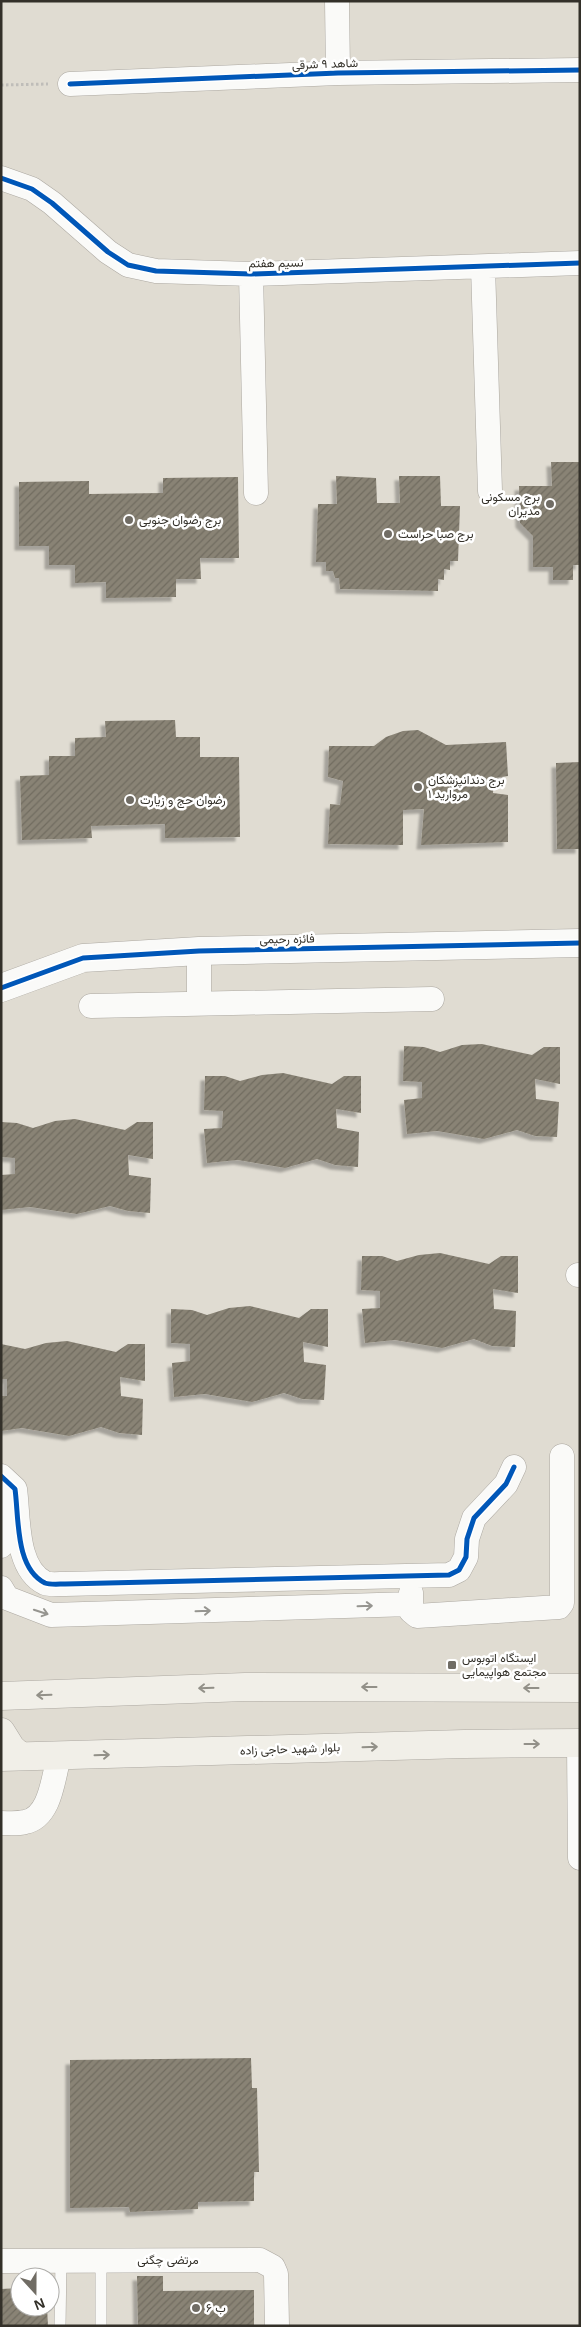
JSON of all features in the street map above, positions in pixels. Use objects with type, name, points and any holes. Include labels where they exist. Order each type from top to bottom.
[{"type":"main road","points":[[5,1701],[245,1687],[580,1688]]},
{"type":"main road","points":[[1,1732],[11,1748],[11,1756]]},
{"type":"main road","name":"بلوار شهید حاجی زاده","points":[[11,1756],[59,1757],[454,1744],[579,1743]]},
{"type":"street","points":[[337,1],[338,73]]},
{"type":"street","name":"شاهد ۹ شرقی","points":[[70,84],[338,73],[580,70]]},
{"type":"street","name":"نسیم هفتم","points":[[1,178],[32,189],[52,203],[108,252],[128,265],[156,271],[251,274],[580,263]]},
{"type":"street","points":[[483,267],[490,491]]},
{"type":"street","points":[[251,274],[256,493]]},
{"type":"street","name":"فائزه رحیمی","points":[[1,988],[84,958],[199,951],[580,943]]},
{"type":"street","points":[[199,951],[199,1003]]},
{"type":"street","points":[[91,1006],[432,999]]},
{"type":"street","points":[[410,1576],[411,1604],[413,1615],[417,1616],[559,1607],[562,1603],[562,1456]]},
{"type":"street","points":[[1,1476],[16,1489],[21,1550],[26,1563],[29,1570],[46,1584],[448,1575],[460,1570],[466,1557],[467,1539],[474,1518],[506,1484],[514,1467]]},
{"type":"street","points":[[1,1495],[1,1546]]},
{"type":"street","points":[[1,1588],[6,1598],[51,1615],[411,1604]]},
{"type":"street","points":[[579,1743],[580,1858]]},
{"type":"street","points":[[1,1823],[26,1822],[38,1815],[46,1805],[59,1757]]},
{"type":"street","name":"مرتضی چگنی","points":[[1,2261],[260,2260],[273,2267],[276,2274],[277,2326]]},
{"type":"lane","points":[[101,2260],[101,2326]]},
{"type":"lane","points":[[60,2326],[61,2261]]},
{"type":"path","points":[[1,85],[70,84]]},
{"type":"building","name":"برج مسکونی مدیران","points":[[551,462],[579,462],[580,565],[573,565],[573,580],[553,580],[553,567],[533,567],[533,536],[520,523],[519,486],[552,486]]},
{"type":"building","name":"برج صبا حراست","points":[[336,476],[376,478],[377,503],[400,503],[399,476],[440,476],[441,506],[460,506],[458,561],[450,561],[450,570],[444,569],[444,580],[438,579],[438,591],[340,589],[339,578],[335,578],[333,571],[326,571],[326,562],[316,562],[318,504],[337,504]]},
{"type":"building","name":"برج رضوان جنوبی","points":[[238,477],[239,558],[200,558],[201,579],[176,579],[176,597],[106,598],[106,582],[75,583],[75,565],[49,565],[49,546],[19,546],[19,482],[89,481],[89,494],[163,493],[163,478]]},
{"type":"building","name":"رضوان حج و زیارت","points":[[175,720],[176,737],[200,737],[200,757],[239,757],[240,837],[165,838],[165,824],[91,826],[92,838],[22,840],[20,776],[49,775],[49,756],[75,756],[75,738],[106,737],[105,721]]},
{"type":"building","name":"برج دندانپزشکان مروارید ۱","points":[[418,730],[446,745],[506,742],[508,776],[494,778],[493,793],[508,795],[508,842],[421,845],[424,809],[403,810],[403,845],[328,844],[330,804],[340,805],[343,781],[328,777],[329,746],[374,746],[386,737],[403,731]]},
{"type":"building","points":[[580,762],[580,849],[557,849],[556,763]]},
{"type":"building","points":[[482,1044],[532,1055],[544,1047],[560,1047],[560,1084],[535,1079],[536,1099],[559,1102],[557,1137],[535,1136],[517,1130],[484,1139],[437,1131],[407,1134],[404,1100],[422,1098],[422,1082],[403,1081],[404,1046],[424,1047],[440,1052],[462,1045]]},
{"type":"building","points":[[283,1073],[332,1084],[344,1076],[361,1076],[361,1113],[336,1109],[337,1128],[359,1132],[358,1167],[335,1165],[317,1159],[285,1168],[238,1160],[207,1163],[204,1129],[222,1128],[223,1111],[204,1110],[205,1076],[225,1076],[240,1081],[262,1075]]},
{"type":"building","points":[[75,1119],[125,1130],[137,1122],[153,1122],[153,1159],[128,1155],[129,1175],[151,1178],[150,1213],[128,1211],[110,1206],[77,1214],[30,1207],[1,1210],[1,1175],[15,1174],[15,1158],[1,1157],[1,1122],[17,1123],[33,1128],[55,1121]]},
{"type":"building","points":[[440,1253],[489,1264],[501,1256],[518,1256],[518,1293],[493,1289],[494,1309],[516,1311],[515,1347],[492,1346],[474,1339],[442,1348],[395,1340],[365,1343],[362,1309],[380,1308],[380,1291],[361,1290],[362,1256],[382,1256],[397,1261],[419,1255]]},
{"type":"building","points":[[250,1306],[299,1318],[311,1309],[328,1309],[328,1347],[303,1342],[304,1362],[326,1365],[324,1400],[302,1399],[284,1393],[252,1402],[205,1394],[174,1397],[172,1363],[190,1361],[190,1344],[171,1343],[171,1309],[192,1310],[207,1315],[229,1308]]},
{"type":"building","points":[[67,1341],[116,1352],[128,1344],[145,1344],[145,1381],[120,1377],[121,1396],[143,1399],[142,1435],[119,1433],[101,1427],[69,1436],[22,1428],[1,1431],[1,1396],[7,1396],[7,1379],[1,1379],[1,1344],[25,1349],[46,1343]]},
{"type":"building","points":[[251,2058],[252,2088],[257,2088],[259,2172],[254,2172],[254,2201],[198,2202],[198,2209],[130,2212],[129,2207],[70,2208],[70,2060]]},
{"type":"building","name":"ب ۶","points":[[137,2276],[163,2276],[163,2291],[254,2290],[254,2326],[138,2326]]},
{"type":"building","points":[[1,2289],[10,2289],[10,2317],[48,2317],[48,2326],[1,2326]]},
{"type":"cycle path","points":[[70,84],[338,73],[580,70]]},
{"type":"cycle path","points":[[1,178],[32,189],[52,203],[108,252],[128,265],[156,271],[251,274],[580,263]]},
{"type":"cycle path","points":[[1,988],[83,958],[199,951],[580,943]]},
{"type":"cycle path","points":[[1,1476],[15,1489],[20,1541],[28,1566],[35,1576],[45,1583],[57,1584],[449,1575],[459,1570],[466,1557],[467,1539],[474,1518],[506,1484],[514,1467]]},
{"type":"place","name":"برج مسکونی مدیران","points":[[550,504]]},
{"type":"place","name":"برج رضوان جنوبی","points":[[129,520]]},
{"type":"place","name":"برج صبا حراست","points":[[388,534]]},
{"type":"place","name":"برج دندانپزشکان مروارید ۱","points":[[418,787]]},
{"type":"place","name":"رضوان حج و زیارت","points":[[130,800]]},
{"type":"place","name":"ایستگاه اتوبوس مجتمع هواپیمایی","points":[[452,1665]]},
{"type":"place","name":"ب ۶","points":[[196,2308]]}]
